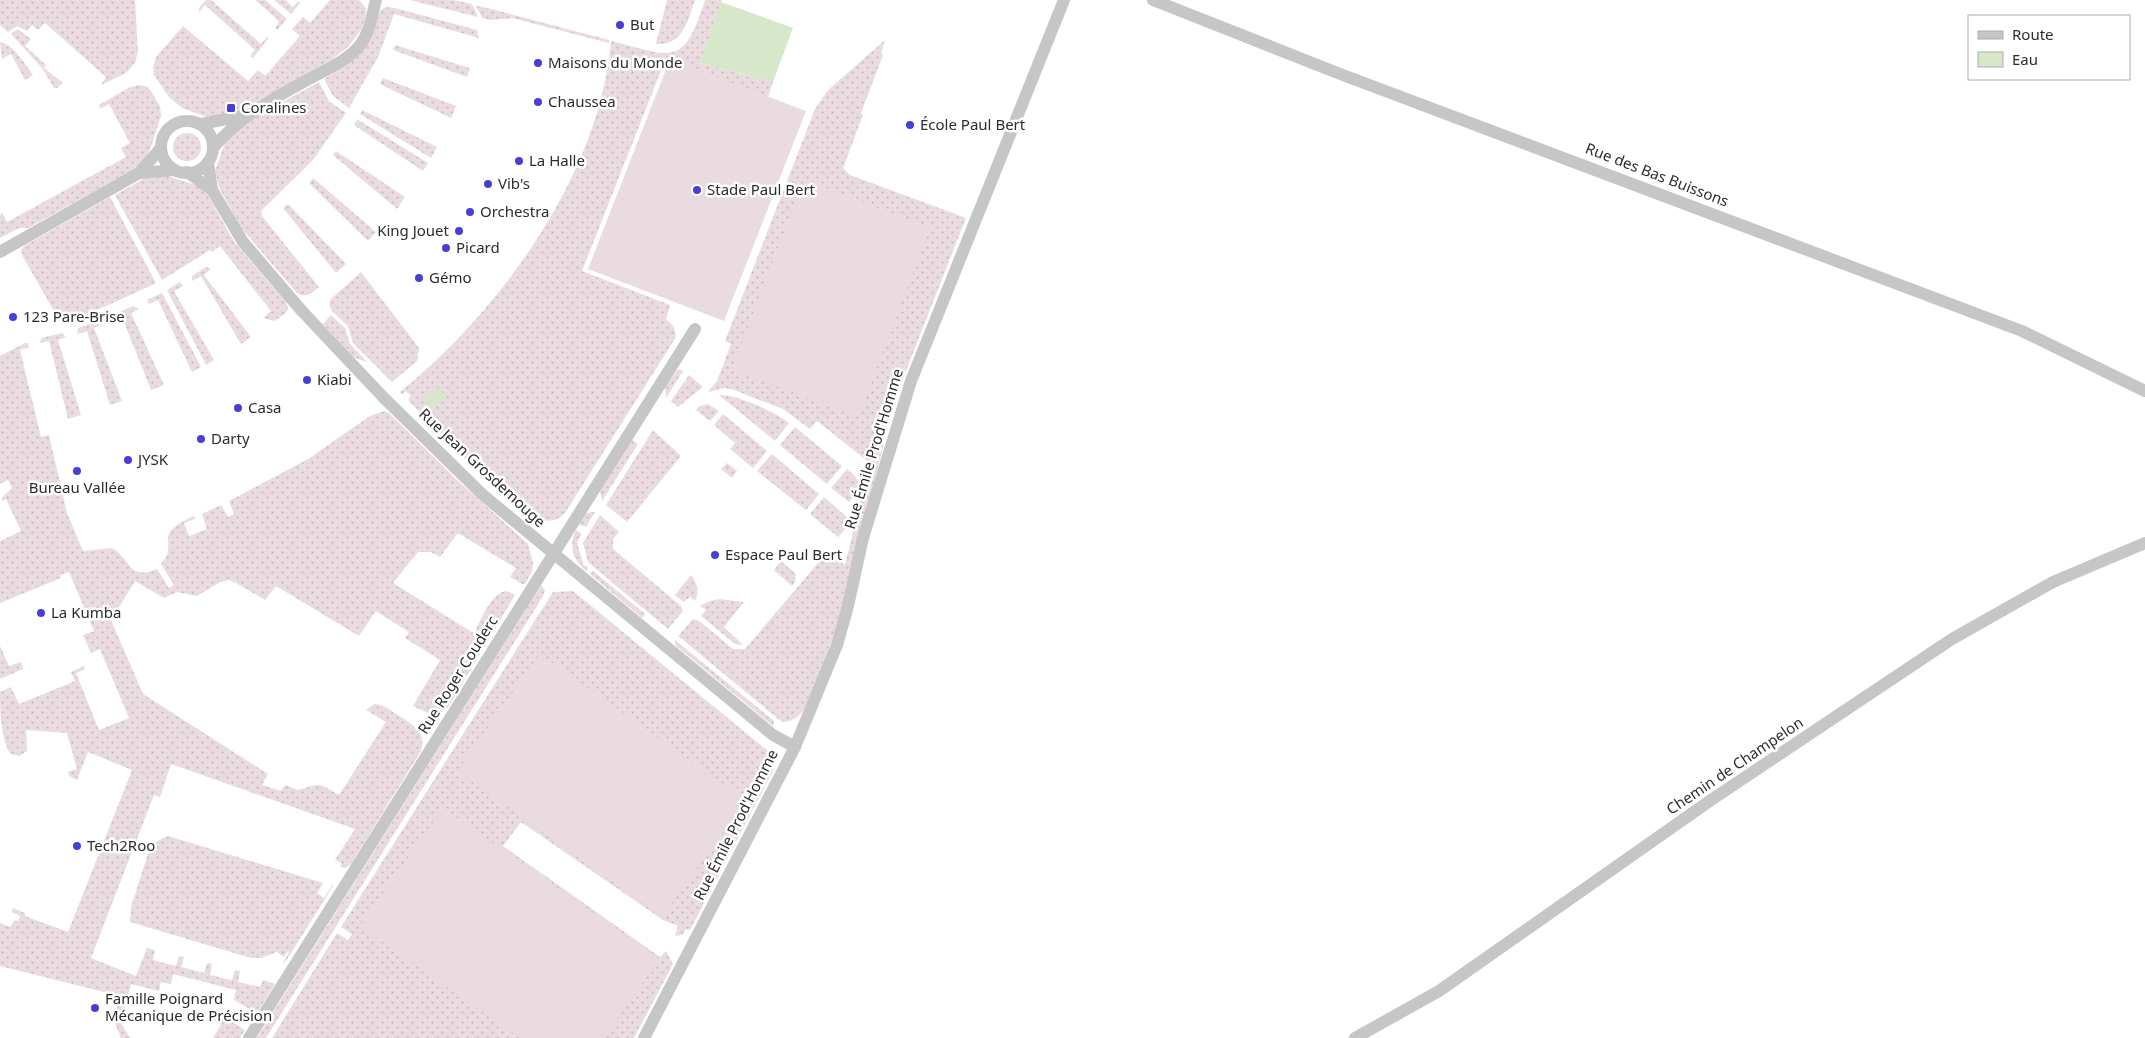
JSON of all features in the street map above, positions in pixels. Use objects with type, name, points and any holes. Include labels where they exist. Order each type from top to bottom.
[{"type":"street","points":[[212,190],[164,158],[161,148],[163,136],[171,126],[183,121],[201,124],[231,120],[249,113],[339,62],[355,50],[368,29],[376,0]]},
{"type":"street","name":"Rue Émile Prod'Homme","points":[[644,1038],[795,748],[837,645],[863,538],[910,382],[1064,0]]},
{"type":"street","name":"Rue des Bas Buissons","points":[[1153,0],[1335,72],[2022,331],[2145,391]]},
{"type":"street","points":[[212,190],[208,162],[213,148],[234,125],[249,113]]},
{"type":"street","points":[[201,124],[210,134],[213,148]]},
{"type":"street","points":[[0,252],[140,173],[161,148]]},
{"type":"street","points":[[140,173],[196,171],[208,162]]},
{"type":"street","name":"Rue Jean Grosdemouge","points":[[212,190],[247,248],[315,325],[384,398],[471,483],[553,554],[773,735],[795,748]]},
{"type":"street","name":"Rue Roger Couderc","points":[[249,1038],[695,328]]},
{"type":"street","name":"Chemin de Champelon","points":[[1355,1038],[1439,991],[1711,800],[1952,639],[2053,582],[2145,543]]},
{"type":"shaded area","points":[[0,0],[135,0],[138,51],[135,63],[126,73],[101,85],[106,77],[45,23],[38,30],[32,25],[27,31],[17,26],[8,32],[0,25]]},
{"type":"shaded area","points":[[206,0],[211,0],[261,44],[267,37],[268,39],[253,58],[250,56],[255,50],[205,5],[199,12],[199,8]]},
{"type":"shaded area","points":[[255,0],[265,0],[287,19],[278,29],[275,29],[279,21]]},
{"type":"shaded area","points":[[274,0],[285,0],[293,7],[298,1],[300,3],[291,14]]},
{"type":"shaded area","points":[[330,0],[359,0],[366,8],[361,30],[348,47],[331,60],[235,114],[207,117],[182,108],[169,97],[154,75],[153,68],[156,57],[183,26],[248,81],[258,70],[265,76],[300,36],[292,29],[303,17],[310,23]]},
{"type":"shaded area","points":[[410,0],[453,0],[472,4],[478,17]]},
{"type":"shaded area","points":[[667,0],[695,0],[687,23],[678,36],[665,44],[656,44]]},
{"type":"shaded area","points":[[705,0],[722,0],[700,63],[773,82],[768,97],[666,58],[582,271],[670,305],[666,319],[674,327],[676,337],[565,513],[553,520],[540,519],[531,514],[473,467],[408,400],[411,396],[406,391],[402,394],[400,392],[438,359],[474,321],[508,280],[539,236],[566,189],[588,140],[603,91],[611,41],[649,51],[673,52],[682,47],[690,38]]},
{"type":"shaded area","points":[[476,5],[609,40],[609,43],[512,18],[491,20],[482,18]]},
{"type":"shaded area","points":[[386,7],[477,30],[479,38],[394,14],[378,57],[349,108],[333,96],[324,79],[355,59],[366,45],[380,11]]},
{"type":"shaded area","points":[[18,29],[31,39],[25,46],[46,65],[44,68],[63,83],[57,88],[54,88],[42,68],[11,34]]},
{"type":"shaded area","points":[[885,40],[881,53],[883,55],[843,168],[850,175],[966,218],[909,363],[881,441],[884,443],[838,624],[807,705],[795,718],[782,722],[678,636],[693,619],[698,620],[733,649],[745,649],[829,550],[845,565],[870,463],[817,421],[810,429],[783,409],[734,390],[725,388],[708,392],[717,381],[731,344],[725,341],[815,109],[828,90]]},
{"type":"shaded area","points":[[0,42],[14,51],[33,75],[25,80],[11,54],[2,59]]},
{"type":"shaded area","points":[[395,45],[470,68],[467,77],[393,50]]},
{"type":"shaded area","name":"Stade Paul Bert","points":[[670,59],[806,111],[724,321],[588,269]]},
{"type":"shaded area","points":[[383,78],[456,106],[451,118],[380,84]]},
{"type":"shaded area","points":[[319,82],[329,101],[346,113],[313,160],[261,211],[262,216],[319,287],[309,294],[300,295],[242,229],[219,188],[215,171],[226,140],[246,122]]},
{"type":"shaded area","points":[[140,85],[147,87],[152,93],[160,106],[161,116],[150,150],[143,162],[131,171],[28,228],[19,228],[0,238],[0,215],[2,213],[7,222],[126,157],[121,148],[130,143],[109,104],[100,109],[99,105],[130,87]]},
{"type":"shaded area","points":[[362,110],[437,147],[431,158],[360,114]]},
{"type":"shaded area","points":[[357,119],[428,163],[423,171],[354,125]]},
{"type":"shaded area","points":[[187,133],[197,137],[201,147],[197,157],[187,161],[177,157],[173,147],[177,137]]},
{"type":"shaded area","points":[[336,151],[405,197],[397,209],[333,155]]},
{"type":"shaded area","points":[[164,175],[199,186],[207,194],[235,243],[286,302],[288,309],[285,314],[274,321],[263,318],[271,311],[220,246],[212,252],[210,250],[162,280],[115,195],[145,178]]},
{"type":"shaded area","points":[[313,178],[376,232],[368,241],[309,183]]},
{"type":"shaded area","points":[[804,180],[930,228],[858,417],[732,369]]},
{"type":"shaded area","points":[[110,197],[156,283],[94,311],[69,318],[61,318],[54,311],[23,257],[21,250],[24,246]]},
{"type":"shaded area","points":[[288,204],[346,264],[336,273],[283,208]]},
{"type":"shaded area","points":[[206,267],[211,269],[204,275],[251,337],[241,344],[201,276],[192,281],[192,276]]},
{"type":"shaded area","points":[[361,272],[419,348],[417,361],[392,382],[353,343],[348,326],[332,311],[329,305],[331,299]]},
{"type":"shaded area","points":[[180,282],[183,286],[174,291],[214,360],[206,365],[167,290]]},
{"type":"shaded area","points":[[162,293],[201,367],[192,372],[158,300],[149,304],[147,300]]},
{"type":"shaded area","points":[[133,306],[139,309],[131,313],[164,385],[151,390],[122,317],[113,320],[113,315]]},
{"type":"shaded area","points":[[331,315],[345,328],[350,344],[367,362],[353,357],[323,324]]},
{"type":"shaded area","points":[[98,321],[103,324],[94,328],[122,401],[110,405],[87,331],[77,334],[78,328]]},
{"type":"shaded area","points":[[62,333],[66,337],[58,340],[81,415],[68,419],[49,341],[39,343],[42,338]]},
{"type":"shaded area","points":[[28,343],[29,347],[20,350],[41,437],[49,435],[67,513],[83,551],[112,548],[135,571],[148,572],[157,569],[169,588],[174,585],[161,564],[168,550],[169,534],[180,523],[194,516],[195,519],[184,523],[189,536],[207,529],[202,514],[221,505],[228,517],[234,514],[229,501],[308,459],[370,416],[384,411],[389,413],[455,478],[528,544],[533,563],[532,571],[525,584],[510,577],[516,568],[458,533],[440,557],[431,552],[418,552],[393,583],[475,634],[483,615],[497,596],[507,591],[515,595],[449,706],[445,710],[436,713],[427,712],[413,706],[440,660],[405,638],[409,632],[376,611],[359,636],[276,586],[265,600],[229,580],[220,582],[197,596],[177,592],[164,598],[135,581],[111,620],[143,694],[268,774],[262,785],[281,791],[285,785],[298,790],[319,785],[339,795],[386,722],[366,710],[374,704],[385,707],[406,720],[416,728],[422,738],[421,751],[351,864],[345,868],[340,867],[342,863],[335,860],[355,829],[171,764],[160,797],[154,795],[91,958],[136,976],[147,948],[155,950],[153,960],[176,966],[179,956],[184,957],[181,967],[204,973],[207,963],[212,964],[210,975],[232,980],[235,970],[240,971],[238,982],[260,987],[263,980],[275,984],[257,1013],[234,1000],[236,990],[173,974],[171,984],[161,982],[159,991],[131,984],[121,1023],[130,1038],[121,1038],[114,1020],[120,996],[0,966],[0,923],[10,927],[15,920],[19,921],[20,916],[12,912],[13,908],[25,913],[25,916],[68,932],[132,770],[88,752],[77,780],[69,776],[68,772],[77,769],[67,733],[26,730],[27,751],[19,756],[11,754],[5,742],[0,692],[11,687],[19,704],[75,681],[71,672],[84,666],[85,669],[76,673],[99,730],[129,718],[100,649],[91,653],[83,635],[94,631],[69,572],[60,575],[61,578],[0,603],[0,541],[21,531],[6,499],[1,501],[3,496],[12,488],[8,480],[0,484],[0,356]]},
{"type":"shaded area","points":[[678,369],[683,371],[666,398],[665,387]]},
{"type":"shaded area","points":[[689,375],[703,387],[678,407],[671,401]]},
{"type":"shaded area","points":[[719,395],[736,397],[756,404],[789,423],[775,441]]},
{"type":"shaded area","points":[[708,404],[719,411],[710,421],[696,410],[700,406]]},
{"type":"shaded area","points":[[723,414],[767,451],[753,468],[730,449],[735,443],[714,425]]},
{"type":"shaded area","points":[[795,427],[842,466],[827,484],[780,445]]},
{"type":"shaded area","points":[[653,430],[681,456],[627,522],[606,505]]},
{"type":"shaded area","points":[[632,440],[638,444],[602,501],[600,491]]},
{"type":"shaded area","points":[[772,454],[819,494],[806,510],[757,471]]},
{"type":"shaded area","points":[[727,463],[737,471],[732,478],[721,469]]},
{"type":"shaded area","points":[[847,469],[856,477],[859,485],[849,502],[831,488]]},
{"type":"shaded area","points":[[824,497],[847,517],[847,527],[838,537],[810,514]]},
{"type":"shaded area","points":[[595,512],[586,527],[579,525],[586,513]]},
{"type":"shaded area","points":[[600,515],[619,532],[613,539],[613,549],[681,606],[683,611],[668,629],[588,562],[583,543]]},
{"type":"shaded area","points":[[576,530],[582,534],[577,542],[583,564],[588,568],[586,571],[578,562],[573,552],[572,542]]},
{"type":"shaded area","points":[[781,561],[796,574],[795,582],[792,586],[774,570]]},
{"type":"shaded area","points":[[593,571],[645,614],[642,618],[590,574]]},
{"type":"shaded area","points":[[691,575],[697,588],[697,598],[695,601],[690,597],[684,602],[675,595]]},
{"type":"shaded area","points":[[541,585],[545,591],[542,598],[266,1038],[257,1038]]},
{"type":"shaded area","points":[[573,591],[768,751],[771,760],[769,764],[774,769],[690,930],[686,929],[682,935],[675,936],[678,926],[663,920],[521,822],[503,846],[660,957],[666,951],[673,964],[634,1038],[272,1038],[337,933],[348,940],[352,934],[341,927],[553,592]]},
{"type":"shaded area","points":[[719,599],[744,602],[724,627],[743,645],[735,644],[701,616],[706,610],[700,606]]},
{"type":"shaded area","points":[[675,640],[774,721],[773,726],[675,645]]},
{"type":"shaded area","points":[[0,646],[9,666],[21,662],[23,669],[0,679]]},
{"type":"shaded area","points":[[540,654],[746,800],[662,917],[457,771]]},
{"type":"shaded area","points":[[443,808],[659,959],[604,1038],[520,1038],[360,926]]},
{"type":"shaded area","points":[[168,836],[323,883],[317,893],[324,898],[333,884],[333,886],[283,963],[288,951],[284,957],[277,952],[261,958],[251,958],[130,922],[131,907],[151,844]]},
{"type":"shaded area","points":[[223,1016],[245,1030],[240,1038],[213,1038],[221,1025],[212,1019]]},
{"type":"water","points":[[721,2],[793,28],[773,82],[700,63]]},
{"type":"water","points":[[438,387],[447,398],[433,409],[425,402],[424,398]]},
{"type":"place","name":"But","points":[[620,25]]},
{"type":"place","name":"Maisons du Monde","points":[[538,63]]},
{"type":"place","name":"Chaussea","points":[[538,102]]},
{"type":"place","name":"Coralines","points":[[231,108]]},
{"type":"place","name":"École Paul Bert","points":[[910,125]]},
{"type":"place","name":"La Halle","points":[[519,161]]},
{"type":"place","name":"Vib's","points":[[488,184]]},
{"type":"place","name":"Stade Paul Bert","points":[[697,190]]},
{"type":"place","name":"Orchestra","points":[[470,212]]},
{"type":"place","name":"King Jouet","points":[[459,231]]},
{"type":"place","name":"Picard","points":[[446,248]]},
{"type":"place","name":"Gémo","points":[[419,278]]},
{"type":"place","name":"123 Pare-Brise","points":[[13,317]]},
{"type":"place","name":"Kiabi","points":[[307,380]]},
{"type":"place","name":"Casa","points":[[238,408]]},
{"type":"place","name":"Darty","points":[[201,439]]},
{"type":"place","name":"JYSK","points":[[128,460]]},
{"type":"place","name":"Bureau Vallée","points":[[77,471]]},
{"type":"place","name":"Espace Paul Bert","points":[[715,555]]},
{"type":"place","name":"La Kumba","points":[[41,613]]},
{"type":"place","name":"Tech2Roo","points":[[77,846]]},
{"type":"place","name":"Famille Poignard Mécanique de Précision","points":[[95,1008]]}]
